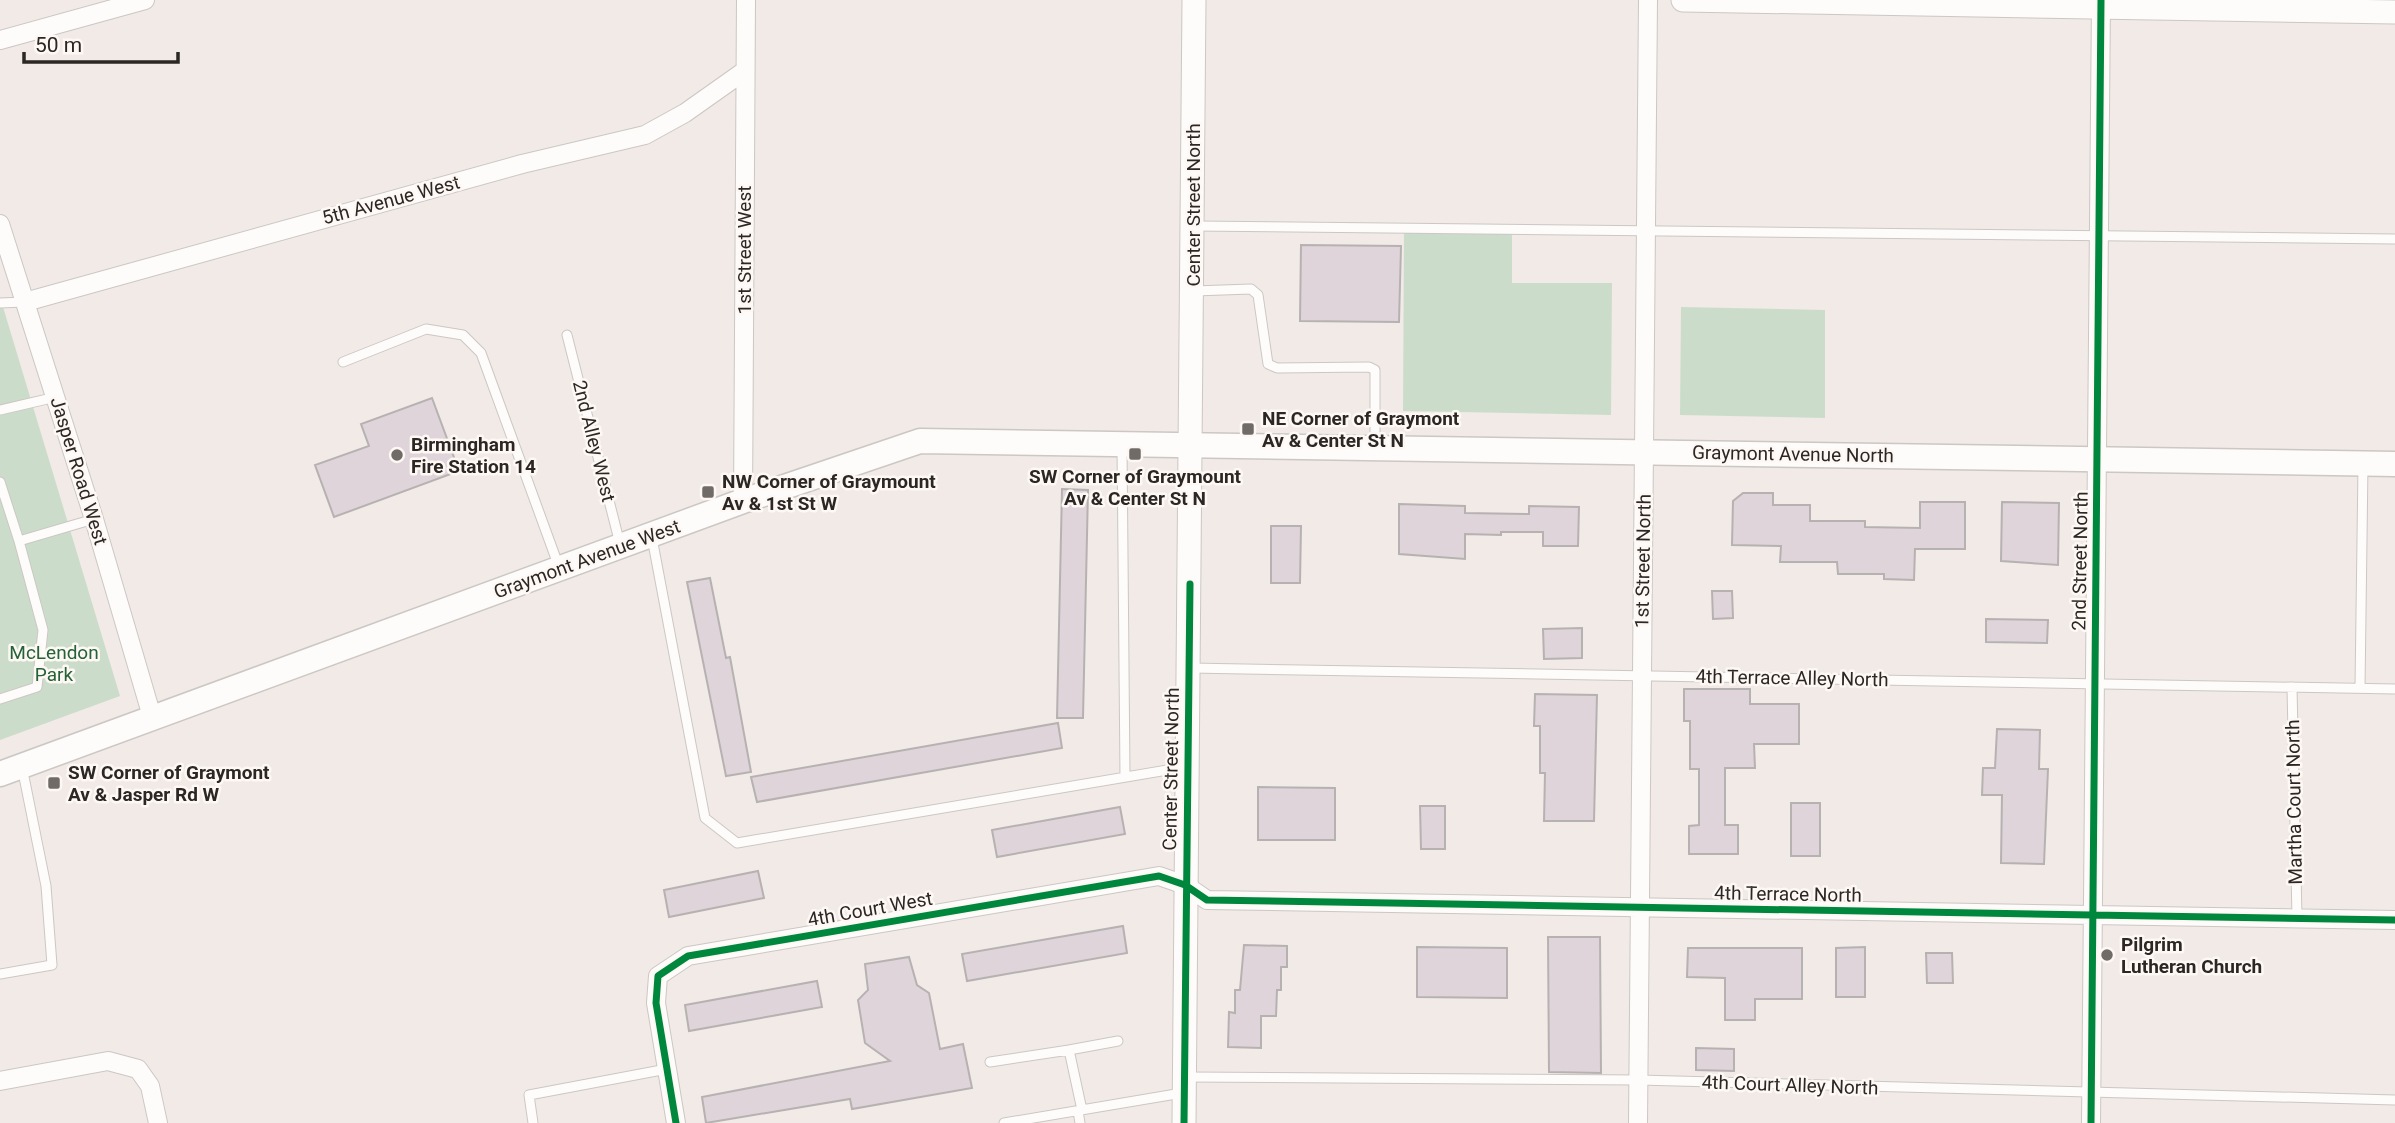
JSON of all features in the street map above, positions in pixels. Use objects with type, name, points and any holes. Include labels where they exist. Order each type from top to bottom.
[{"type":"main road","name":"Graymont Avenue West","points":[[11,770],[743,501],[920,441],[1191,445]]},
{"type":"main road","name":"Graymont Avenue North","points":[[1191,445],[2395,464]]},
{"type":"street","points":[[0,40],[145,0]]},
{"type":"street","name":"1st Street West","points":[[743,501],[743,72],[746,0]]},
{"type":"street","name":"Center Street North","points":[[1184,1123],[1194,0]]},
{"type":"street","name":"1st Street North","points":[[1638,1123],[1648,0]]},
{"type":"street","points":[[1683,0],[2101,4],[2395,12]]},
{"type":"street","name":"2nd Street North","points":[[2091,1123],[2101,4]]},
{"type":"street","name":"5th Avenue West","points":[[25,302],[522,164],[645,135],[685,113],[743,72]]},
{"type":"street","name":"Jasper Road West","points":[[0,223],[94,519],[153,720]]},
{"type":"street","name":"4th Court West","points":[[667,1069],[656,1003],[658,976],[688,956],[1159,876],[1185,885]]},
{"type":"street","name":"4th Terrace North","points":[[1185,885],[1208,900],[2395,920]]},
{"type":"street","points":[[0,1081],[108,1061],[138,1069],[150,1086],[158,1123]]},
{"type":"street","points":[[667,1069],[676,1123]]},
{"type":"lane","points":[[1192,226],[2395,239]]},
{"type":"lane","points":[[1192,291],[1251,289],[1258,295],[1268,364],[1277,368],[1369,367],[1375,370],[1375,448]]},
{"type":"lane","points":[[0,303],[25,302]]},
{"type":"lane","points":[[343,362],[426,329],[463,335],[481,353],[559,569]]},
{"type":"lane","name":"2nd Alley West","points":[[567,335],[621,546]]},
{"type":"lane","points":[[0,410],[56,397]]},
{"type":"lane","points":[[1122,444],[1125,777]]},
{"type":"lane","points":[[2360,688],[2363,463]]},
{"type":"lane","points":[[0,482],[43,630],[37,687],[0,699]]},
{"type":"lane","points":[[19,541],[94,519]]},
{"type":"lane","points":[[651,535],[705,818],[737,843],[1187,766]]},
{"type":"lane","name":"4th Terrace Alley North","points":[[1188,668],[2395,689]]},
{"type":"lane","name":"Martha Court North","points":[[2291,687],[2297,918]]},
{"type":"lane","points":[[0,974],[52,965],[46,887],[11,770]]},
{"type":"lane","points":[[990,1062],[1118,1041]]},
{"type":"lane","points":[[1069,1049],[1080,1123]]},
{"type":"lane","points":[[533,1123],[529,1096],[667,1069]]},
{"type":"lane","name":"4th Court Alley North","points":[[1004,1123],[1080,1110],[1184,1085],[1639,1080],[2395,1100]]},
{"type":"green space","points":[[1404,232],[1512,234],[1512,283],[1612,283],[1611,415],[1403,411]]},
{"type":"green space","name":"McLendon Park","points":[[0,297],[120,696],[0,740]]},
{"type":"green space","points":[[1681,307],[1825,310],[1825,418],[1680,415]]},
{"type":"building","points":[[1301,245],[1401,246],[1399,322],[1300,321]]},
{"type":"building","name":"Birmingham Fire Station 14","points":[[432,398],[459,471],[334,517],[315,465],[369,446],[361,424]]},
{"type":"building","points":[[1062,489],[1088,490],[1083,718],[1057,718]]},
{"type":"building","points":[[1743,493],[1773,493],[1773,505],[1810,505],[1810,521],[1865,521],[1865,527],[1920,528],[1920,502],[1965,502],[1965,549],[1915,549],[1914,580],[1884,579],[1884,574],[1838,574],[1837,562],[1780,562],[1781,546],[1732,545],[1733,501]]},
{"type":"building","points":[[2002,502],[2059,503],[2058,565],[2001,561]]},
{"type":"building","points":[[1399,504],[1465,506],[1465,513],[1529,514],[1529,506],[1579,507],[1578,546],[1543,546],[1543,532],[1501,532],[1501,535],[1465,534],[1465,559],[1399,554]]},
{"type":"building","points":[[1271,526],[1301,526],[1300,583],[1271,583]]},
{"type":"building","points":[[710,578],[726,658],[730,657],[751,772],[726,776],[687,582]]},
{"type":"building","points":[[1712,591],[1732,591],[1733,618],[1713,619]]},
{"type":"building","points":[[1986,619],[2048,620],[2047,643],[1986,642]]},
{"type":"building","points":[[1582,628],[1582,658],[1544,659],[1543,629]]},
{"type":"building","points":[[1684,689],[1750,689],[1750,704],[1799,704],[1799,744],[1754,744],[1755,768],[1725,768],[1725,825],[1738,825],[1738,854],[1689,854],[1689,826],[1699,825],[1699,769],[1690,769],[1690,721],[1684,721]]},
{"type":"building","points":[[1535,694],[1597,695],[1594,821],[1544,821],[1545,773],[1540,773],[1540,726],[1534,726]]},
{"type":"building","points":[[1058,723],[1062,748],[757,802],[751,777]]},
{"type":"building","points":[[1997,729],[2040,730],[2039,769],[2048,769],[2044,864],[2001,863],[2002,795],[1982,795],[1983,768],[1995,768]]},
{"type":"building","points":[[1258,787],[1335,788],[1335,840],[1258,840]]},
{"type":"building","points":[[1791,803],[1820,803],[1820,856],[1791,856]]},
{"type":"building","points":[[1420,806],[1445,806],[1445,849],[1421,849]]},
{"type":"building","points":[[1120,807],[1125,834],[997,857],[992,830]]},
{"type":"building","points":[[758,871],[764,898],[669,917],[664,890]]},
{"type":"building","points":[[1123,926],[1127,953],[967,981],[962,954]]},
{"type":"building","points":[[1548,937],[1600,937],[1601,1073],[1549,1072]]},
{"type":"building","points":[[1244,945],[1287,946],[1287,967],[1281,967],[1281,990],[1277,990],[1276,1016],[1261,1016],[1261,1048],[1228,1047],[1229,1012],[1235,1013],[1235,990],[1240,990]]},
{"type":"building","points":[[1417,947],[1507,948],[1507,998],[1417,997]]},
{"type":"building","points":[[1865,947],[1865,997],[1836,997],[1836,948]]},
{"type":"building","points":[[1688,948],[1802,948],[1802,999],[1755,999],[1755,1020],[1725,1020],[1725,978],[1687,977]]},
{"type":"building","points":[[1926,953],[1952,953],[1953,983],[1927,983]]},
{"type":"building","points":[[909,957],[917,985],[929,993],[940,1049],[963,1044],[972,1088],[852,1109],[850,1099],[706,1123],[702,1097],[890,1061],[865,1043],[858,1000],[868,990],[865,964]]},
{"type":"building","points":[[817,981],[822,1007],[689,1031],[685,1005]]},
{"type":"building","points":[[1696,1048],[1734,1049],[1734,1071],[1696,1070]]},
{"type":"cycle path","points":[[2091,1123],[2101,0]]},
{"type":"cycle path","points":[[1184,1123],[1190,584]]},
{"type":"cycle path","points":[[676,1123],[656,1003],[658,976],[688,956],[1159,876],[1185,885],[1207,900],[2395,920]]},
{"type":"place","name":"NE Corner of Graymont Av & Center St N","points":[[1248,429]]},
{"type":"place","name":"SW Corner of Graymount Av & Center St N","points":[[1135,454]]},
{"type":"place","name":"Birmingham Fire Station 14","points":[[397,455]]},
{"type":"place","name":"NW Corner of Graymount Av & 1st St W","points":[[708,492]]},
{"type":"place","name":"SW Corner of Graymont Av & Jasper Rd W","points":[[54,783]]},
{"type":"place","name":"Pilgrim Lutheran Church","points":[[2107,955]]}]
